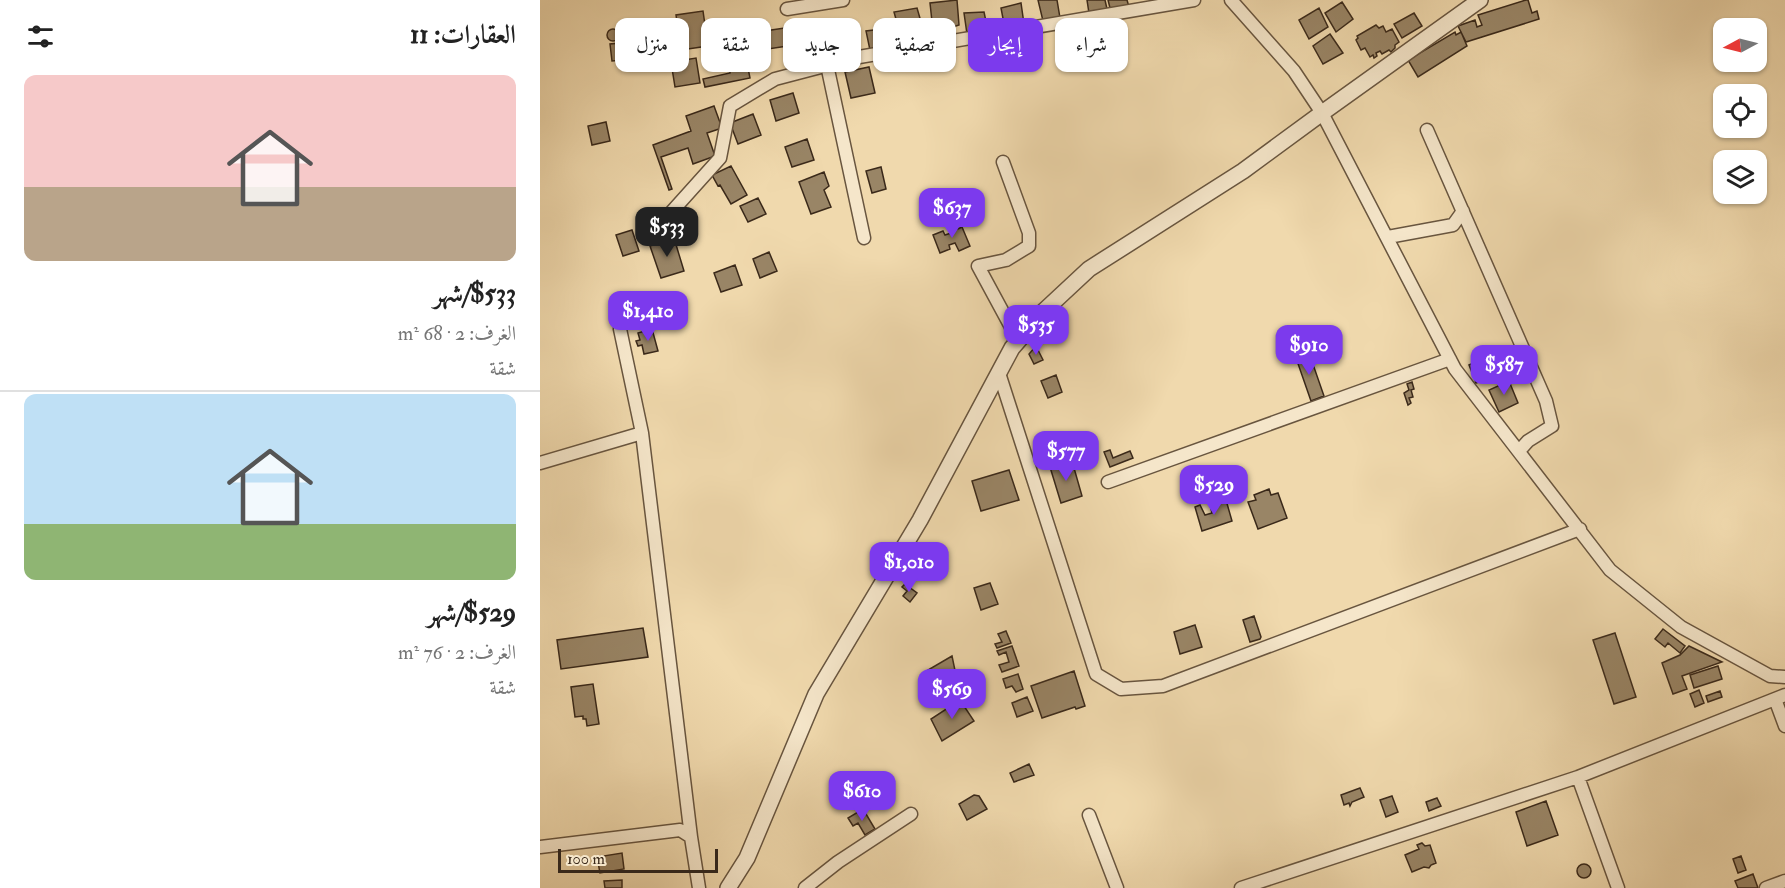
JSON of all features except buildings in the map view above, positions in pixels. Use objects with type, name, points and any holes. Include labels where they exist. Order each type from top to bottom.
[{"type":"street","points":[[787,9],[843,0]]},
{"type":"street","points":[[861,57],[1194,0]]},
{"type":"street","points":[[1231,0],[1294,71],[1322,112],[1455,369],[1610,570],[1681,627],[1770,675],[1785,677]]},
{"type":"street","points":[[728,888],[747,858],[816,694],[920,520],[1018,340],[1045,310],[1089,269],[1243,171],[1480,0]]},
{"type":"street","points":[[649,237],[720,158],[730,106],[774,79],[800,72]]},
{"type":"street","points":[[828,72],[864,238]]},
{"type":"street","points":[[1427,130],[1546,401],[1552,426],[1528,441],[1519,451]]},
{"type":"street","points":[[1003,162],[1029,233],[1029,246],[1006,260],[978,266],[1018,340]]},
{"type":"street","points":[[1388,237],[1453,225],[1463,211]]},
{"type":"street","points":[[620,329],[642,433],[699,888]]},
{"type":"street","points":[[1108,483],[1450,359]]},
{"type":"street","points":[[999,373],[1096,674],[1121,689],[1163,686],[1580,529]]},
{"type":"street","points":[[540,463],[642,433]]},
{"type":"street","points":[[1241,888],[1578,777],[1780,697],[1785,726]]},
{"type":"street","points":[[1578,777],[1618,888]]},
{"type":"street","points":[[805,888],[838,862],[911,814]]},
{"type":"street","points":[[1089,816],[1117,888]]},
{"type":"street","points":[[540,847],[680,830],[691,837]]},
{"type":"street","points":[[1766,888],[1785,881]]}]
